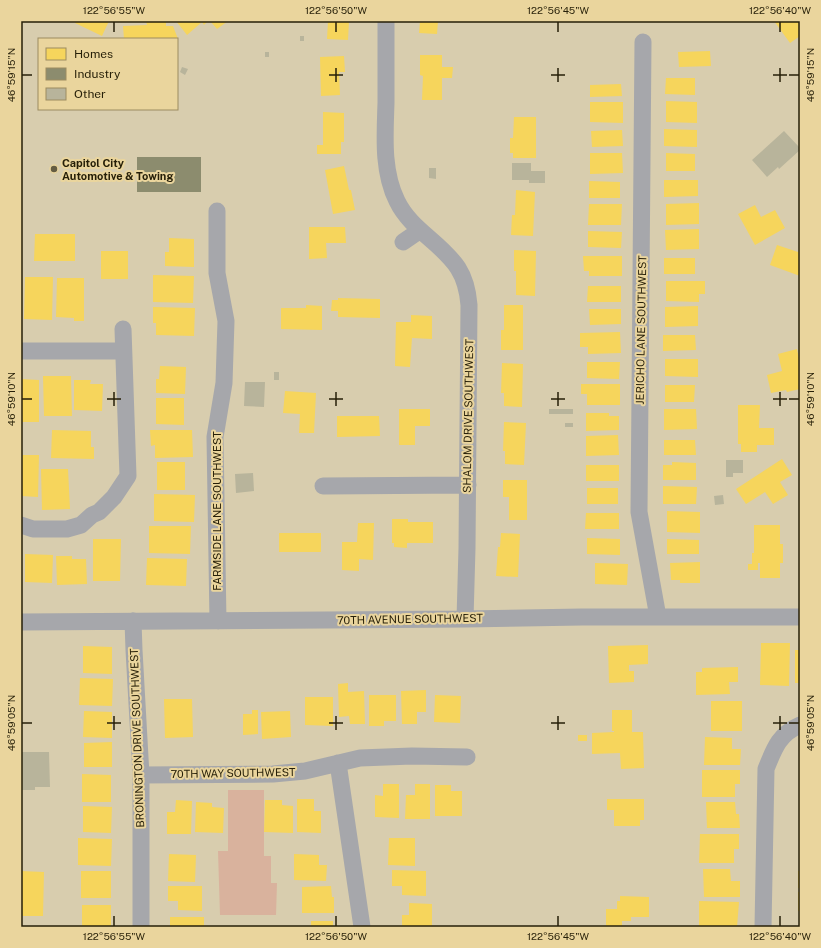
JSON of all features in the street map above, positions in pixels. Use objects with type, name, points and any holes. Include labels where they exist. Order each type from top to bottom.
[{"type":"street","name":"SHALOM DRIVE SOUTHWEST","points":[[386,21],[386,164],[392,191],[404,214],[419,231],[431,240],[458,268],[464,279],[468,292],[466,619]]},
{"type":"street","name":"JERICHO LANE SOUTHWEST","points":[[643,42],[639,512],[658,617]]},
{"type":"street","name":"FARMSIDE LANE SOUTHWEST","points":[[217,211],[217,273],[226,321],[224,383],[215,437],[218,621]]},
{"type":"street","points":[[404,242],[419,231]]},
{"type":"street","points":[[21,525],[52,530],[67,529],[81,525],[92,515],[99,512],[114,497],[128,476],[122,329]]},
{"type":"street","points":[[21,351],[124,351]]},
{"type":"street","points":[[323,486],[468,485]]},
{"type":"street","name":"70TH AVENUE SOUTHWEST","points":[[21,622],[800,617]]},
{"type":"street","name":"BRONINGTON DRIVE SOUTHWEST","points":[[133,621],[141,775],[141,927]]},
{"type":"street","points":[[763,927],[766,769],[776,745],[792,729],[800,725]]},
{"type":"street","name":"70TH WAY SOUTHWEST","points":[[141,775],[273,774],[305,771],[360,758],[412,756],[467,757]]},
{"type":"street","points":[[338,763],[362,927]]},
{"type":"shaded area","points":[[228,790],[264,790],[264,856],[271,856],[271,883],[277,883],[276,915],[220,915],[218,851],[228,851]]},
{"type":"building: Homes","points":[[76,21],[109,21],[102,36],[75,23]]},
{"type":"building: Homes","points":[[146,21],[166,21],[166,26],[173,26],[178,38],[124,38],[123,26],[147,25]]},
{"type":"building: Homes","points":[[176,21],[208,21],[204,25],[202,22],[187,35]]},
{"type":"building: Homes","points":[[210,21],[228,21],[217,29]]},
{"type":"building: Homes","points":[[328,21],[349,21],[348,40],[327,39]]},
{"type":"building: Homes","points":[[420,21],[438,21],[437,34],[419,33]]},
{"type":"building: Homes","points":[[774,21],[800,21],[800,36],[790,43]]},
{"type":"building: Homes","points":[[710,51],[711,66],[679,67],[678,52]]},
{"type":"building: Homes","points":[[420,55],[442,55],[442,67],[453,67],[452,78],[442,78],[442,100],[422,100],[423,76],[420,75]]},
{"type":"building: Homes","points":[[344,56],[345,72],[339,72],[340,95],[321,96],[320,57]]},
{"type":"building: Homes","points":[[666,78],[695,78],[695,95],[665,94]]},
{"type":"building: Homes","points":[[621,84],[622,96],[590,97],[590,85]]},
{"type":"building: Homes","points":[[666,101],[697,102],[697,123],[666,122]]},
{"type":"building: Homes","points":[[590,102],[623,102],[623,123],[590,122]]},
{"type":"building: Homes","points":[[323,112],[344,113],[344,142],[341,142],[341,154],[317,154],[317,145],[323,145]]},
{"type":"building: Homes","points":[[514,117],[536,117],[536,158],[513,158],[513,153],[510,153],[510,138],[513,138]]},
{"type":"building: Homes","points":[[664,129],[697,130],[697,147],[664,146]]},
{"type":"building: Homes","points":[[622,130],[623,146],[592,147],[591,131]]},
{"type":"building: Homes","points":[[590,153],[622,153],[623,173],[590,174]]},
{"type":"building: Homes","points":[[666,153],[695,154],[695,171],[666,171]]},
{"type":"building: Homes","points":[[344,166],[355,210],[333,214],[325,170]]},
{"type":"building: Homes","points":[[664,180],[698,180],[698,196],[664,197]]},
{"type":"building: Homes","points":[[589,181],[620,182],[620,198],[589,198]]},
{"type":"building: Homes","points":[[516,190],[535,192],[533,236],[511,235],[512,215],[515,215]]},
{"type":"building: Homes","points":[[699,203],[699,224],[666,225],[666,204]]},
{"type":"building: Homes","points":[[589,204],[622,204],[621,225],[588,225]]},
{"type":"building: Homes","points":[[755,205],[761,217],[775,210],[785,228],[755,245],[738,214]]},
{"type":"building: Homes","points":[[309,227],[345,227],[346,243],[326,243],[327,258],[309,259]]},
{"type":"building: Homes","points":[[699,229],[699,249],[666,250],[665,230]]},
{"type":"building: Homes","points":[[588,231],[622,232],[621,248],[588,247]]},
{"type":"building: Homes","points":[[35,234],[75,234],[75,261],[34,261]]},
{"type":"building: Homes","points":[[169,238],[194,239],[194,267],[165,266],[165,252],[169,252]]},
{"type":"building: Homes","points":[[777,245],[798,252],[800,248],[800,276],[770,265]]},
{"type":"building: Homes","points":[[514,250],[536,251],[535,296],[516,295]]},
{"type":"building: Homes","points":[[101,251],[128,251],[128,279],[101,279]]},
{"type":"building: Homes","points":[[583,256],[622,256],[622,276],[589,276],[589,271],[584,271]]},
{"type":"building: Homes","points":[[664,258],[695,258],[695,274],[664,274]]},
{"type":"building: Homes","points":[[153,275],[194,276],[193,303],[153,302]]},
{"type":"building: Homes","points":[[25,277],[53,277],[52,320],[24,319]]},
{"type":"building: Homes","points":[[57,278],[84,278],[84,321],[74,321],[74,318],[56,317]]},
{"type":"building: Homes","points":[[666,281],[705,281],[705,294],[699,294],[699,302],[666,301]]},
{"type":"building: Homes","points":[[588,286],[621,286],[621,302],[587,302]]},
{"type":"building: Homes","points":[[338,298],[380,299],[380,318],[338,317],[338,311],[331,311],[332,300],[338,300]]},
{"type":"building: Homes","points":[[306,305],[322,306],[322,330],[281,329],[281,308],[306,308]]},
{"type":"building: Homes","points":[[504,305],[523,305],[523,350],[501,350],[501,330],[504,330]]},
{"type":"building: Homes","points":[[698,306],[698,326],[665,327],[665,307]]},
{"type":"building: Homes","points":[[153,307],[195,308],[194,336],[156,335],[156,323],[153,323]]},
{"type":"building: Homes","points":[[589,309],[621,309],[621,324],[590,325]]},
{"type":"building: Homes","points":[[411,315],[432,316],[432,339],[412,338],[410,367],[395,366],[396,322],[411,322]]},
{"type":"building: Homes","points":[[620,332],[621,353],[588,354],[588,347],[580,347],[580,333]]},
{"type":"building: Homes","points":[[663,335],[695,335],[696,350],[663,351]]},
{"type":"building: Homes","points":[[797,349],[800,363],[800,389],[771,393],[767,375],[782,371],[778,354]]},
{"type":"building: Homes","points":[[665,359],[698,359],[698,377],[665,376]]},
{"type":"building: Homes","points":[[587,362],[620,362],[619,379],[587,378]]},
{"type":"building: Homes","points":[[502,363],[523,364],[522,407],[504,406],[504,393],[501,393]]},
{"type":"building: Homes","points":[[160,366],[186,367],[185,394],[156,393],[156,379],[159,379]]},
{"type":"building: Homes","points":[[43,376],[71,376],[72,416],[44,416]]},
{"type":"building: Homes","points":[[21,379],[39,380],[39,422],[21,422]]},
{"type":"building: Homes","points":[[74,380],[91,380],[90,384],[103,384],[102,411],[74,410]]},
{"type":"building: Homes","points":[[581,384],[620,384],[620,405],[587,405],[587,394],[581,394]]},
{"type":"building: Homes","points":[[665,385],[695,385],[694,402],[665,402]]},
{"type":"building: Homes","points":[[285,391],[316,393],[314,433],[299,433],[300,414],[283,413]]},
{"type":"building: Homes","points":[[156,398],[184,398],[184,425],[156,424]]},
{"type":"building: Homes","points":[[738,405],[760,405],[759,428],[774,428],[774,445],[757,445],[757,452],[741,452],[741,444],[738,444]]},
{"type":"building: Homes","points":[[399,409],[430,409],[430,426],[415,426],[415,445],[399,445]]},
{"type":"building: Homes","points":[[664,409],[696,409],[697,429],[664,430]]},
{"type":"building: Homes","points":[[586,413],[609,413],[609,416],[619,416],[619,430],[586,431]]},
{"type":"building: Homes","points":[[337,416],[379,416],[380,436],[337,437]]},
{"type":"building: Homes","points":[[504,422],[526,423],[524,465],[505,464],[505,451],[503,451]]},
{"type":"building: Homes","points":[[52,430],[91,431],[91,447],[94,447],[94,459],[51,458]]},
{"type":"building: Homes","points":[[150,430],[192,430],[193,457],[155,458],[155,445],[151,446]]},
{"type":"building: Homes","points":[[618,435],[619,455],[586,456],[586,436]]},
{"type":"building: Homes","points":[[664,440],[695,440],[696,455],[664,455]]},
{"type":"building: Homes","points":[[21,455],[39,455],[38,497],[21,496]]},
{"type":"building: Homes","points":[[782,459],[792,475],[780,482],[788,495],[773,504],[765,492],[746,504],[736,489]]},
{"type":"building: Homes","points":[[157,462],[185,462],[185,490],[157,490]]},
{"type":"building: Homes","points":[[672,462],[696,463],[696,480],[663,480],[663,465],[672,465]]},
{"type":"building: Homes","points":[[586,465],[619,465],[619,481],[586,481]]},
{"type":"building: Homes","points":[[41,469],[68,469],[70,509],[42,510]]},
{"type":"building: Homes","points":[[503,480],[527,480],[527,520],[509,520],[509,497],[503,497]]},
{"type":"building: Homes","points":[[663,486],[697,487],[696,504],[663,504]]},
{"type":"building: Homes","points":[[587,488],[618,488],[618,504],[587,504]]},
{"type":"building: Homes","points":[[154,494],[195,495],[194,522],[154,521]]},
{"type":"building: Homes","points":[[667,511],[700,512],[700,533],[667,532]]},
{"type":"building: Homes","points":[[586,513],[619,513],[619,529],[585,529]]},
{"type":"building: Homes","points":[[392,519],[408,519],[408,522],[433,522],[433,543],[407,543],[407,548],[394,547],[394,543],[392,543]]},
{"type":"building: Homes","points":[[358,523],[374,523],[373,560],[359,559],[359,571],[342,570],[342,542],[357,542]]},
{"type":"building: Homes","points":[[754,525],[780,525],[780,544],[783,544],[783,563],[780,563],[780,578],[760,578],[760,563],[758,563],[758,570],[748,570],[748,564],[752,564],[752,553],[754,553]]},
{"type":"building: Homes","points":[[149,526],[191,526],[190,554],[149,553]]},
{"type":"building: Homes","points":[[279,533],[321,533],[321,552],[279,552]]},
{"type":"building: Homes","points":[[501,533],[520,534],[518,577],[496,576],[498,547],[500,547]]},
{"type":"building: Homes","points":[[587,538],[620,539],[620,555],[587,554]]},
{"type":"building: Homes","points":[[93,539],[121,539],[120,581],[93,581]]},
{"type":"building: Homes","points":[[667,539],[699,540],[699,554],[667,554]]},
{"type":"building: Homes","points":[[25,554],[53,555],[52,583],[25,582]]},
{"type":"building: Homes","points":[[56,556],[72,556],[72,559],[86,559],[87,584],[57,585]]},
{"type":"building: Homes","points":[[147,558],[187,559],[186,586],[146,585]]},
{"type":"building: Homes","points":[[700,562],[700,583],[680,583],[680,580],[671,580],[670,563]]},
{"type":"building: Homes","points":[[595,563],[628,564],[627,585],[595,584]]},
{"type":"building: Homes","points":[[761,643],[790,643],[789,686],[760,685]]},
{"type":"building: Homes","points":[[648,645],[648,664],[629,665],[629,671],[634,671],[634,682],[609,683],[608,646]]},
{"type":"building: Homes","points":[[83,646],[112,647],[112,674],[83,673]]},
{"type":"building: Homes","points":[[795,650],[800,650],[800,683],[795,683]]},
{"type":"building: Homes","points":[[738,667],[738,682],[729,682],[730,694],[696,695],[696,672],[702,672],[702,668]]},
{"type":"building: Homes","points":[[80,678],[113,679],[112,706],[79,705]]},
{"type":"building: Homes","points":[[348,683],[348,692],[364,691],[365,724],[350,724],[349,716],[339,717],[338,684]]},
{"type":"building: Homes","points":[[426,690],[426,712],[417,712],[417,724],[402,724],[401,691]]},
{"type":"building: Homes","points":[[369,695],[396,695],[396,721],[384,721],[384,726],[369,726]]},
{"type":"building: Homes","points":[[435,695],[461,696],[460,723],[434,722]]},
{"type":"building: Homes","points":[[305,697],[333,697],[333,726],[305,725]]},
{"type":"building: Homes","points":[[164,699],[192,699],[193,737],[165,738]]},
{"type":"building: Homes","points":[[711,701],[742,701],[742,731],[711,731]]},
{"type":"building: Homes","points":[[252,710],[258,710],[258,734],[243,735],[243,714],[252,714]]},
{"type":"building: Homes","points":[[612,710],[632,710],[632,732],[643,732],[644,768],[621,769],[620,753],[592,754],[592,733],[614,732],[612,731]]},
{"type":"building: Homes","points":[[84,711],[112,712],[112,738],[83,737]]},
{"type":"building: Homes","points":[[290,711],[291,737],[262,739],[261,712]]},
{"type":"building: Homes","points":[[578,735],[587,735],[587,741],[578,741]]},
{"type":"building: Homes","points":[[705,737],[732,738],[732,749],[741,749],[740,765],[704,765]]},
{"type":"building: Homes","points":[[112,742],[112,767],[84,767],[84,743]]},
{"type":"building: Homes","points":[[702,770],[740,770],[740,784],[735,784],[735,797],[702,797]]},
{"type":"building: Homes","points":[[82,774],[111,775],[111,802],[82,802]]},
{"type":"building: Homes","points":[[383,784],[399,784],[399,818],[375,817],[375,795],[383,796]]},
{"type":"building: Homes","points":[[415,784],[430,784],[430,819],[405,819],[406,795],[415,795]]},
{"type":"building: Homes","points":[[435,785],[451,785],[451,791],[462,791],[462,816],[435,816]]},
{"type":"building: Homes","points":[[297,799],[314,799],[314,811],[321,811],[321,833],[297,832]]},
{"type":"building: Homes","points":[[607,799],[644,799],[644,820],[640,820],[640,826],[614,826],[614,810],[607,810]]},
{"type":"building: Homes","points":[[176,800],[192,801],[191,834],[167,834],[167,812],[175,812]]},
{"type":"building: Homes","points":[[265,800],[282,800],[282,805],[293,806],[293,833],[264,832]]},
{"type":"building: Homes","points":[[196,802],[212,803],[212,807],[224,808],[223,833],[195,832]]},
{"type":"building: Homes","points":[[706,802],[735,802],[736,814],[739,814],[740,828],[707,828]]},
{"type":"building: Homes","points":[[83,806],[112,807],[111,833],[83,832]]},
{"type":"building: Homes","points":[[700,834],[739,834],[739,849],[734,849],[734,863],[699,863]]},
{"type":"building: Homes","points":[[78,838],[112,839],[111,866],[78,865]]},
{"type":"building: Homes","points":[[389,838],[415,838],[415,866],[388,865]]},
{"type":"building: Homes","points":[[169,854],[196,855],[195,882],[168,881]]},
{"type":"building: Homes","points":[[294,854],[319,855],[319,865],[327,865],[326,881],[294,880]]},
{"type":"building: Homes","points":[[703,869],[730,869],[731,881],[740,881],[740,897],[704,897]]},
{"type":"building: Homes","points":[[392,870],[426,871],[426,896],[402,895],[402,886],[392,886]]},
{"type":"building: Homes","points":[[21,871],[44,872],[43,916],[21,916]]},
{"type":"building: Homes","points":[[81,871],[111,871],[111,898],[81,898]]},
{"type":"building: Homes","points":[[798,871],[800,871],[800,888],[798,888]]},
{"type":"building: Homes","points":[[168,886],[202,886],[202,911],[178,910],[178,901],[168,901]]},
{"type":"building: Homes","points":[[331,886],[332,897],[334,897],[334,913],[302,913],[302,887]]},
{"type":"building: Homes","points":[[798,892],[800,892],[800,911],[798,911]]},
{"type":"building: Homes","points":[[620,896],[649,897],[649,917],[631,917],[631,921],[622,921],[622,927],[606,927],[606,909],[617,909],[617,901],[620,901]]},
{"type":"building: Homes","points":[[699,901],[739,902],[737,927],[699,927]]},
{"type":"building: Homes","points":[[409,903],[432,904],[432,927],[402,927],[402,915],[409,915]]},
{"type":"building: Homes","points":[[82,905],[111,905],[111,927],[82,927]]},
{"type":"building: Homes","points":[[170,917],[204,917],[204,927],[170,927]]},
{"type":"building: Homes","points":[[311,921],[333,921],[333,927],[311,927]]},
{"type":"building: Industry","points":[[137,157],[201,157],[201,192],[137,192]]},
{"type":"building: Other","points":[[300,36],[304,36],[304,41],[300,41]]},
{"type":"building: Other","points":[[265,52],[269,52],[269,57],[265,57]]},
{"type":"building: Other","points":[[182,67],[188,69],[185,75],[180,72]]},
{"type":"building: Other","points":[[784,131],[800,148],[800,150],[779,169],[778,167],[767,177],[752,160]]},
{"type":"building: Other","points":[[512,163],[531,163],[531,171],[545,171],[545,183],[529,183],[529,180],[512,180]]},
{"type":"building: Other","points":[[429,168],[436,168],[436,179],[429,178]]},
{"type":"building: Other","points":[[274,372],[279,372],[279,380],[274,380]]},
{"type":"building: Other","points":[[245,382],[265,382],[264,407],[244,406]]},
{"type":"building: Other","points":[[549,409],[573,409],[573,414],[549,414]]},
{"type":"building: Other","points":[[565,423],[573,423],[573,427],[565,427]]},
{"type":"building: Other","points":[[726,460],[743,460],[743,473],[733,473],[733,477],[726,477]]},
{"type":"building: Other","points":[[253,473],[254,491],[236,493],[235,474]]},
{"type":"building: Other","points":[[723,495],[724,504],[715,505],[714,496]]},
{"type":"building: Other","points":[[21,752],[49,752],[50,787],[35,787],[35,790],[21,790]]},
{"type":"place","name":"Capitol City Automotive & Towing","points":[[54,169]]}]
